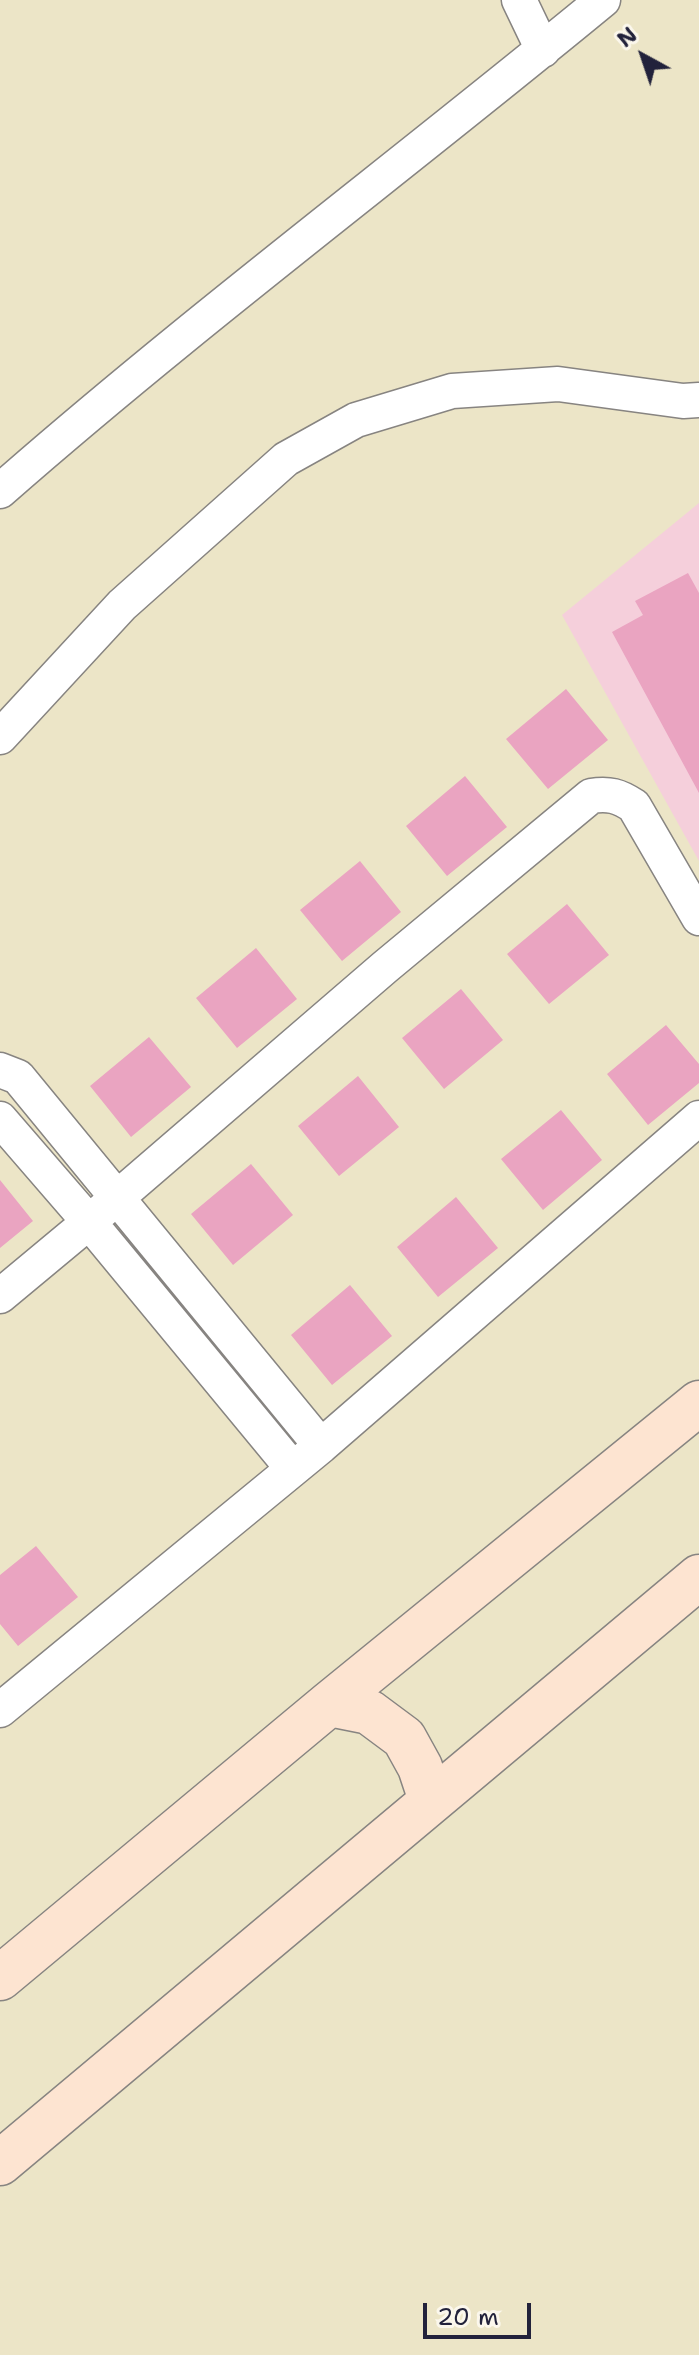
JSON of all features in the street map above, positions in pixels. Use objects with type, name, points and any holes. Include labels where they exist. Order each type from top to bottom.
[{"type":"street","points":[[519,0],[543,50]]},
{"type":"street","points":[[0,491],[211,313],[603,0]]},
{"type":"street","points":[[0,737],[122,605],[274,469],[286,459],[356,420],[452,391],[558,384],[683,401],[699,400]]},
{"type":"street","points":[[0,1296],[385,967],[591,796],[619,796],[634,806],[699,918]]},
{"type":"street","points":[[0,1070],[18,1077],[321,1446]]},
{"type":"street","points":[[0,1710],[321,1446],[699,1118]]},
{"type":"street","points":[[0,1119],[293,1469]]},
{"type":"street","points":[[0,1978],[329,1704],[699,1403]]},
{"type":"street","points":[[0,2163],[699,1577]]},
{"type":"street","points":[[329,1704],[369,1712],[404,1738],[420,1767],[431,1800]]},
{"type":"shaded area","points":[[699,503],[699,861],[562,615]]},
{"type":"building","points":[[688,573],[699,593],[699,793],[612,632],[643,615],[635,601]]},
{"type":"building","points":[[566,689],[608,740],[548,789],[506,739]]},
{"type":"building","points":[[465,776],[507,827],[447,876],[406,826]]},
{"type":"building","points":[[360,861],[401,912],[342,961],[300,910]]},
{"type":"building","points":[[567,904],[609,955],[549,1004],[507,954]]},
{"type":"building","points":[[256,948],[297,999],[237,1048],[196,998]]},
{"type":"building","points":[[461,989],[503,1040],[444,1089],[402,1038]]},
{"type":"building","points":[[666,1025],[699,1064],[699,1083],[648,1125],[607,1074]]},
{"type":"building","points":[[149,1037],[191,1087],[131,1137],[90,1086]]},
{"type":"building","points":[[358,1076],[399,1127],[339,1176],[298,1126]]},
{"type":"building","points":[[561,1110],[602,1160],[543,1210],[501,1159]]},
{"type":"building","points":[[251,1164],[293,1215],[233,1265],[191,1214]]},
{"type":"building","points":[[0,1180],[33,1221],[0,1248]]},
{"type":"building","points":[[456,1197],[498,1248],[438,1297],[397,1247]]},
{"type":"building","points":[[350,1285],[392,1336],[332,1385],[291,1335]]},
{"type":"building","points":[[36,1546],[78,1597],[18,1646],[0,1624],[0,1575]]}]
